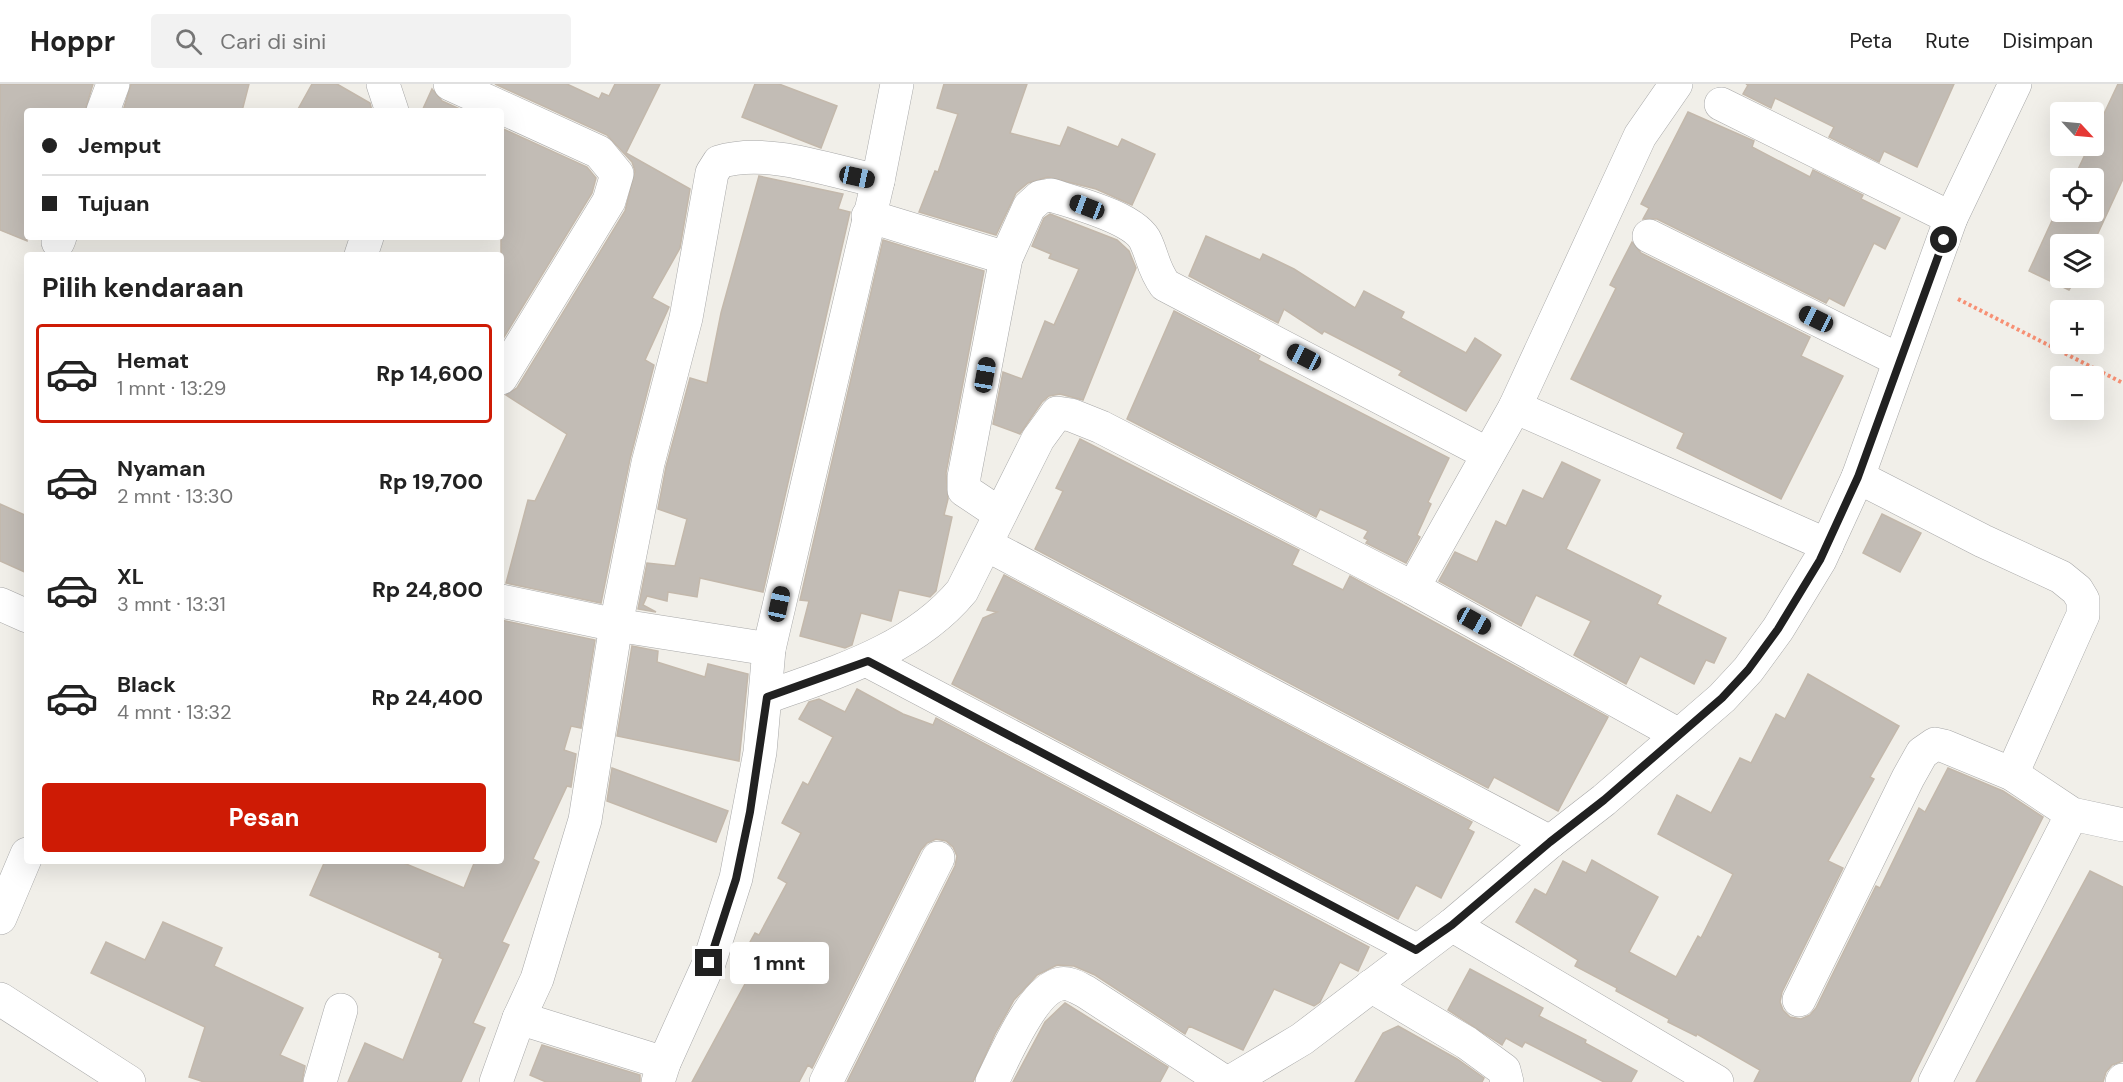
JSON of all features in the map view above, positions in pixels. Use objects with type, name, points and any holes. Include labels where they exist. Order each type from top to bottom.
[{"type":"street","points":[[104,108],[112,84]]},
{"type":"street","points":[[383,84],[391,108]]},
{"type":"street","points":[[450,84],[503,108]]},
{"type":"street","points":[[519,1018],[661,1073],[709,963],[736,879],[750,812],[767,697],[769,649],[868,216],[878,181],[897,84]]},
{"type":"street","points":[[1413,588],[1515,407],[1640,136],[1676,84]]},
{"type":"street","points":[[1230,1082],[1302,1039],[1416,950],[1452,925],[1550,842],[1604,800],[1677,734],[1722,698],[1748,670],[1778,629],[1820,560],[1858,477],[1899,360],[1929,285],[1951,218],[2015,84]]},
{"type":"street","points":[[1721,104],[1951,218]]},
{"type":"street","points":[[504,109],[599,152],[617,174],[609,201],[504,373]]},
{"type":"street","points":[[496,1082],[519,1018],[537,979],[585,820],[616,625],[648,463],[686,318],[712,173],[719,162],[735,157],[761,156],[878,181]]},
{"type":"street","points":[[1000,514],[964,490],[964,477],[1006,258],[1029,207],[1040,197],[1051,195],[1125,221],[1146,240],[1154,269],[1165,285],[1488,454]]},
{"type":"street","points":[[868,216],[1006,258]]},
{"type":"street","points":[[1649,236],[1899,360]]},
{"type":"street","points":[[1515,407],[1827,544]]},
{"type":"street","points":[[767,697],[868,661],[945,611],[962,591],[987,545],[1038,438],[1057,413],[1071,415],[1101,427],[1413,588],[1677,734]]},
{"type":"street","points":[[1858,477],[1983,541],[2061,577],[2077,590],[2083,600],[2083,615],[2012,774]]},
{"type":"street","points":[[987,545],[1550,842]]},
{"type":"street","points":[[504,602],[616,625],[769,649]]},
{"type":"street","points":[[0,604],[24,615]]},
{"type":"street","points":[[868,661],[1416,950]]},
{"type":"street","points":[[1799,1000],[1922,753],[1935,744],[2012,774],[2072,814],[2123,825]]},
{"type":"street","points":[[1935,1082],[2072,814]]},
{"type":"street","points":[[826,1082],[938,858]]},
{"type":"street","points":[[0,918],[24,861]]},
{"type":"street","points":[[1452,925],[1717,1082]]},
{"type":"street","points":[[992,1082],[1017,1031],[1041,997],[1060,984],[1073,985],[1086,992],[1225,1082]]},
{"type":"street","points":[[1371,986],[1467,1043],[1504,1070],[1507,1082]]},
{"type":"street","points":[[0,999],[129,1082]]},
{"type":"street","points":[[320,1082],[341,1010]]},
{"type":"path","points":[[1929,285],[1973,305],[2123,383]]},
{"type":"building","points":[[0,84],[93,84],[86,108],[24,108],[24,240],[0,230]]},
{"type":"building","points":[[131,84],[249,84],[243,108],[124,108]]},
{"type":"building","points":[[312,84],[337,84],[370,103],[371,108],[299,108]]},
{"type":"building","points":[[495,84],[567,84],[599,99],[602,93],[609,96],[615,84],[660,84],[626,153],[690,189],[680,248],[652,298],[669,307],[645,360],[654,365],[630,459],[601,603],[506,583],[528,500],[535,501],[567,434],[506,395],[517,388],[625,211],[635,171],[632,162],[607,135]]},
{"type":"building","points":[[755,84],[779,84],[837,106],[821,148],[742,117]]},
{"type":"building","points":[[944,84],[1027,84],[1010,133],[1060,146],[1068,127],[1118,147],[1122,139],[1155,154],[1132,205],[1096,189],[1048,177],[1028,183],[1016,193],[996,235],[919,212],[935,171],[938,172],[958,114],[937,108]]},
{"type":"building","points":[[1746,84],[1954,84],[1917,167],[1884,151],[1879,162],[1829,137],[1834,127],[1775,98],[1771,108],[1743,94],[1748,85]]},
{"type":"building","points":[[2118,84],[2123,84],[2123,179],[2104,220],[2104,168],[2079,168],[2084,156],[2104,156],[2104,114]]},
{"type":"building","points":[[432,89],[442,101],[457,108],[423,108]]},
{"type":"building","points":[[1688,112],[1754,141],[1752,147],[1810,177],[1813,170],[1863,195],[1861,199],[1900,218],[1885,249],[1874,243],[1844,306],[1829,298],[1826,303],[1657,219],[1643,219],[1649,208],[1641,204]]},
{"type":"building","points":[[504,129],[587,167],[596,178],[592,193],[504,337],[504,252],[501,252],[501,240],[504,240]]},
{"type":"building","points":[[759,176],[843,194],[838,209],[850,212],[763,592],[700,578],[697,597],[668,592],[667,601],[647,596],[643,605],[656,612],[638,609],[647,563],[675,566],[687,519],[658,509],[666,467],[690,378],[707,383],[721,313]]},
{"type":"building","points":[[1050,214],[1117,240],[1129,251],[1136,268],[1083,400],[1060,394],[1049,396],[1042,402],[1020,434],[993,424],[1003,372],[1022,379],[1045,321],[1054,325],[1079,269],[1049,258],[1051,254],[1032,246],[1044,218]]},
{"type":"building","points":[[2051,222],[2103,222],[2098,234],[2050,234],[2050,281],[2029,271]]},
{"type":"building","points":[[1206,236],[1260,260],[1263,254],[1294,269],[1355,308],[1364,291],[1404,312],[1401,318],[1466,353],[1475,338],[1501,355],[1466,411],[1399,375],[1402,371],[1324,331],[1322,334],[1284,309],[1278,323],[1189,276]]},
{"type":"building","points":[[883,240],[984,271],[946,473],[948,499],[944,515],[952,517],[936,591],[930,597],[899,590],[891,621],[861,613],[852,645],[845,648],[800,636],[809,601],[800,600]]},
{"type":"building","points":[[1632,242],[1641,253],[1810,337],[1801,356],[1843,376],[1781,499],[1677,448],[1684,433],[1571,379],[1616,288],[1610,285]]},
{"type":"building","points":[[1174,311],[1260,356],[1258,360],[1449,458],[1428,502],[1431,504],[1417,535],[1420,537],[1406,563],[1366,543],[1368,540],[1364,538],[1368,531],[1320,509],[1316,517],[1127,419]]},
{"type":"building","points":[[1080,439],[1299,550],[1292,565],[1343,590],[1350,576],[1608,717],[1558,811],[1494,777],[1488,788],[1035,549],[1063,491],[1056,488]]},
{"type":"building","points":[[1562,462],[1600,480],[1566,549],[1661,596],[1657,604],[1726,638],[1714,663],[1706,660],[1694,684],[1640,656],[1626,684],[1574,655],[1591,621],[1536,595],[1521,626],[1439,581],[1455,552],[1477,562],[1496,521],[1506,526],[1523,490],[1543,499]]},
{"type":"building","points":[[0,504],[24,515],[24,572],[0,561]]},
{"type":"building","points":[[1882,514],[1921,533],[1900,572],[1863,553]]},
{"type":"building","points":[[1004,575],[1472,822],[1468,829],[1474,832],[1441,898],[1416,885],[1398,919],[952,684],[983,618],[997,612],[987,610]]},
{"type":"building","points":[[504,621],[595,640],[581,728],[571,726],[564,750],[576,754],[571,787],[567,786],[533,859],[539,862],[502,942],[509,945],[473,1023],[485,1028],[461,1082],[348,1082],[365,1043],[403,1060],[443,959],[439,957],[440,953],[310,895],[324,864],[406,864],[464,888],[474,864],[504,864]]},
{"type":"building","points":[[632,646],[658,651],[657,662],[705,677],[708,664],[748,674],[739,761],[617,736]]},
{"type":"building","points":[[1808,674],[1899,726],[1870,777],[1874,779],[1828,861],[1843,868],[1782,992],[1780,1002],[1783,1010],[1790,1017],[1801,1019],[1810,1015],[1816,1008],[1876,886],[1880,888],[1919,808],[1925,812],[1948,768],[2003,791],[2043,817],[1910,1082],[1754,1082],[1760,1070],[1697,1034],[1696,1036],[1668,1022],[1669,1019],[1616,991],[1617,988],[1575,966],[1578,960],[1516,922],[1535,889],[1546,895],[1563,861],[1586,873],[1592,860],[1658,897],[1629,952],[1676,977],[1698,936],[1701,938],[1733,874],[1658,834],[1677,795],[1711,813],[1740,758],[1751,763],[1776,714],[1785,719]]},
{"type":"building","points":[[857,689],[903,714],[933,725],[936,718],[1369,947],[1358,971],[1340,962],[1320,1002],[1314,1006],[1274,989],[1243,1050],[1189,1026],[1185,1034],[1095,975],[1074,966],[1057,965],[1037,975],[1014,1000],[973,1082],[847,1082],[955,866],[957,856],[953,847],[946,841],[936,839],[927,843],[921,850],[812,1068],[808,1065],[799,1082],[692,1082],[746,982],[732,975],[755,933],[759,935],[787,883],[778,878],[801,833],[782,823],[803,782],[808,785],[833,737],[799,719],[809,702],[819,699],[845,712]]},
{"type":"building","points":[[612,768],[728,811],[716,842],[607,801]]},
{"type":"building","points":[[2090,871],[2123,887],[2123,1061],[2112,1065],[2106,1072],[2103,1082],[1976,1082]]},
{"type":"building","points":[[163,922],[222,948],[214,966],[303,1008],[280,1055],[305,1066],[302,1082],[204,1082],[189,1077],[205,1027],[91,973],[106,942],[145,960]]},
{"type":"building","points":[[1470,969],[1543,1008],[1539,1016],[1586,1040],[1585,1043],[1637,1071],[1631,1082],[1604,1082],[1525,1042],[1522,1047],[1506,1038],[1502,1045],[1448,1010]]},
{"type":"building","points":[[1065,1003],[1168,1067],[1160,1082],[1013,1082],[1045,1022]]},
{"type":"building","points":[[1398,1026],[1457,1059],[1484,1078],[1482,1082],[1355,1082],[1383,1033]]},
{"type":"building","points":[[542,1045],[640,1075],[640,1082],[546,1082],[530,1075]]},
{"type":"route","points":[[709,963],[736,879],[750,812],[767,697],[868,661],[1416,950],[1452,925],[1550,842],[1604,800],[1677,734],[1722,698],[1748,670],[1805,587],[1858,477],[1944,240]]}]
